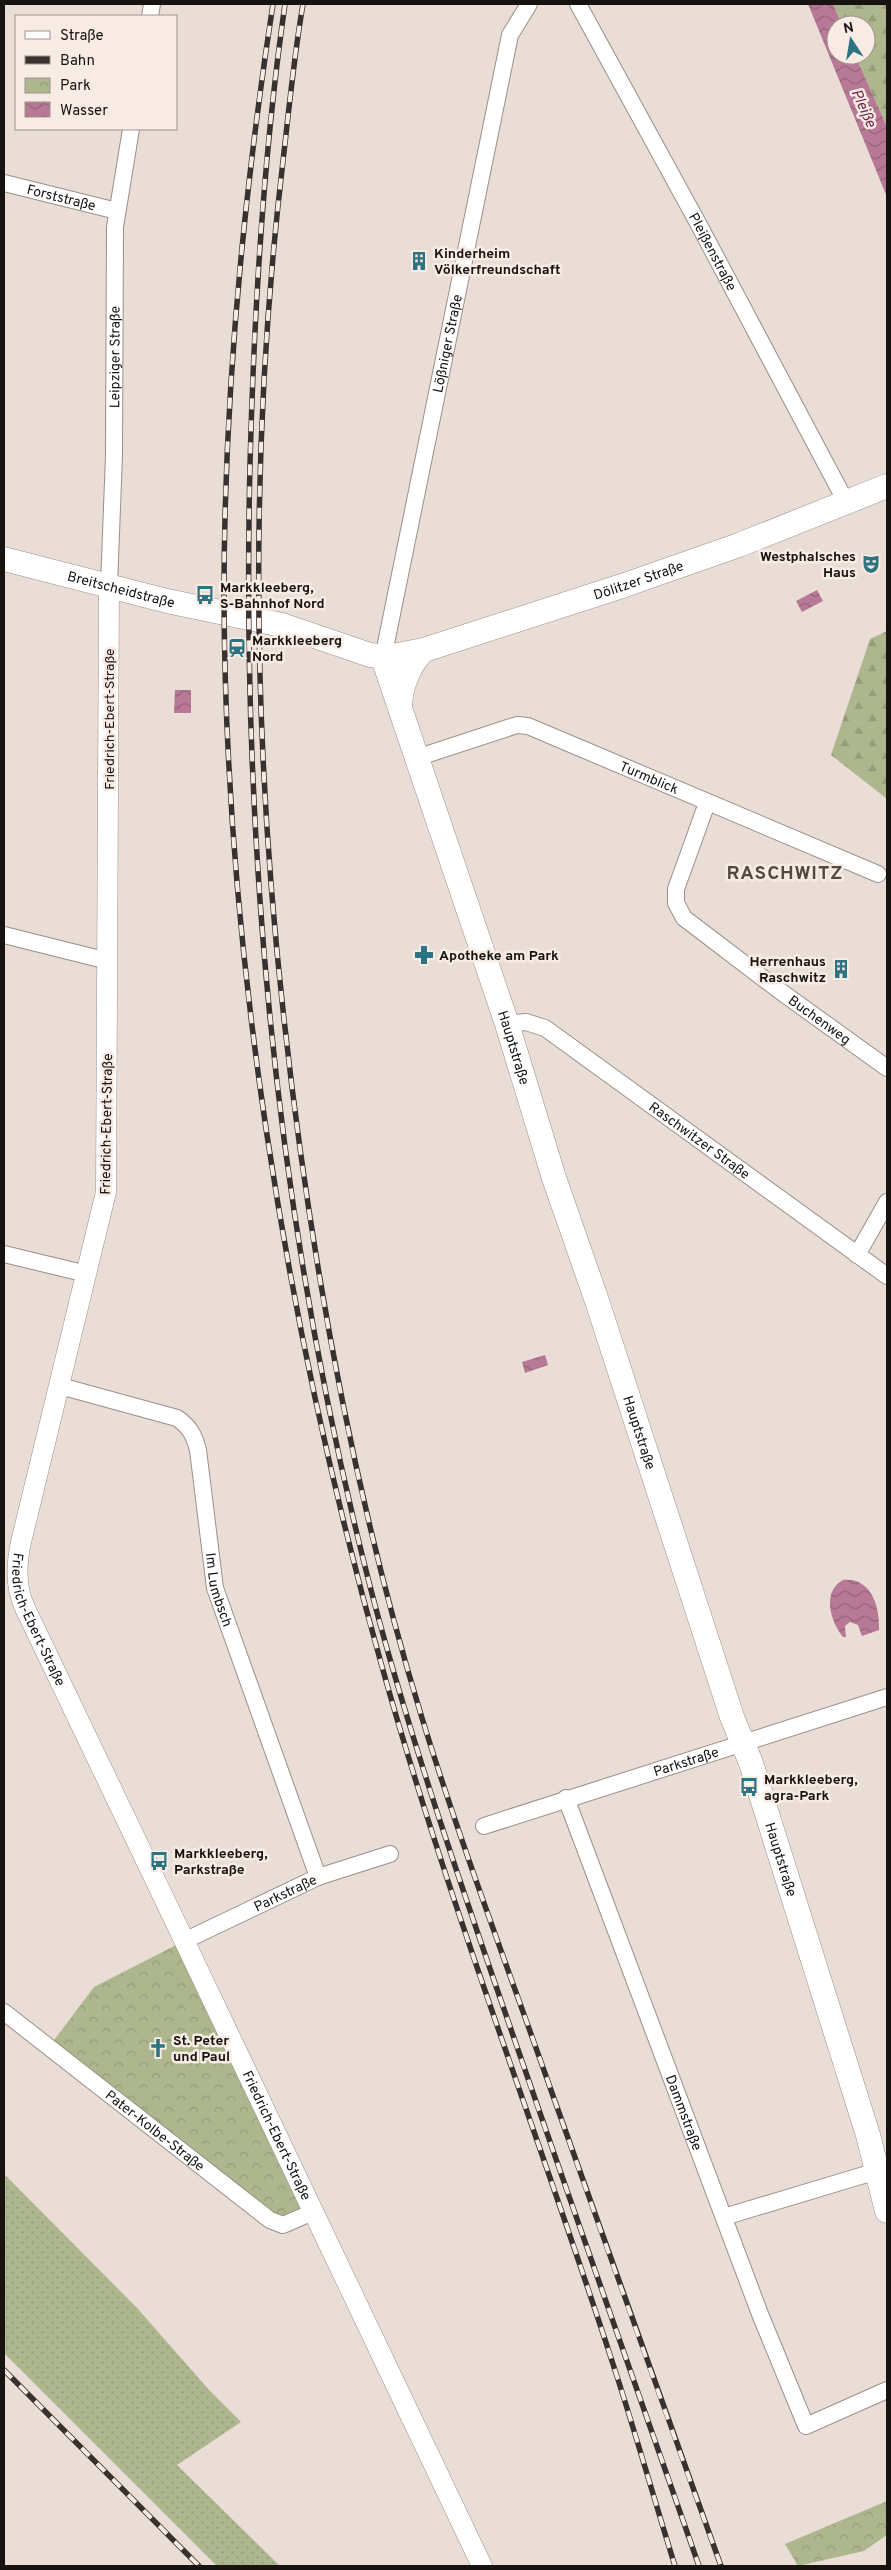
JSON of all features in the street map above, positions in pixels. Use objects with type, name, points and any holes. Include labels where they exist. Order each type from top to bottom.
[{"type":"main road","name":"Dölitzer Straße","points":[[383,658],[424,650],[721,551],[887,486]]},
{"type":"main road","name":"Breitscheidstraße","points":[[4,559],[109,586],[282,625],[383,658]]},
{"type":"main road","points":[[399,711],[406,680],[417,658],[424,650]]},
{"type":"main road","name":"Hauptstraße","points":[[383,658],[399,711],[507,1024],[557,1187],[597,1301],[732,1717],[763,1800],[862,2117],[882,2170],[887,2211]]},
{"type":"street","name":"Lößniger Straße","points":[[383,658],[510,35],[528,4]]},
{"type":"street","name":"Pleißenstraße","points":[[578,4],[699,225],[846,502]]},
{"type":"street","name":"Leipziger Straße","points":[[109,586],[114,455],[115,227],[131,130]]},
{"type":"street","name":"Forststraße","points":[[4,183],[117,212]]},
{"type":"street","name":"Friedrich-Ebert-Straße","points":[[109,586],[108,1175],[104,1205],[11,1577],[184,1940],[238,2048],[313,2212],[482,2566]]},
{"type":"street","name":"Turmblick","points":[[416,758],[516,725],[528,726],[878,874]]},
{"type":"street","name":"Buchenweg","points":[[707,802],[676,890],[676,904],[684,918],[780,991],[887,1068]]},
{"type":"street","points":[[4,935],[108,961]]},
{"type":"street","name":"Raschwitzer Straße","points":[[507,1024],[526,1022],[545,1028],[887,1276]]},
{"type":"street","points":[[857,1255],[887,1202]]},
{"type":"street","points":[[4,1254],[87,1274]]},
{"type":"street","name":"Im Lumbsch","points":[[60,1386],[177,1418],[186,1424],[194,1434],[198,1450],[215,1588],[318,1877]]},
{"type":"street","name":"Parkstraße","points":[[484,1826],[566,1798],[887,1697]]},
{"type":"street","name":"Dammstraße","points":[[566,1798],[760,2314],[806,2426],[887,2390]]},
{"type":"street","name":"Parkstraße","points":[[184,1940],[318,1877],[390,1854]]},
{"type":"street","name":"Pater-Kolbe-Straße","points":[[4,2012],[270,2220],[283,2225],[313,2212]]},
{"type":"street","points":[[724,2216],[882,2170]]},
{"type":"green space","points":[[833,4],[887,4],[887,127],[859,65],[876,65],[876,15],[838,15]]},
{"type":"green space","points":[[887,631],[887,799],[831,755],[870,639]]},
{"type":"green space","points":[[184,1941],[313,2212],[287,2224],[49,2047],[94,1987]]},
{"type":"green space","points":[[4,2174],[138,2309],[209,2390],[241,2422],[177,2465],[280,2566],[217,2566],[4,2353]]},
{"type":"green space","points":[[887,2501],[887,2535],[864,2551],[798,2566],[785,2544]]},
{"type":"water","points":[[808,4],[833,4],[838,15],[826,15],[826,48]]},
{"type":"water","name":"Pleiße","points":[[833,65],[859,65],[887,127],[887,197]]},
{"type":"water","points":[[817,590],[823,601],[802,612],[796,601]]},
{"type":"water","points":[[175,690],[191,690],[191,713],[174,713]]},
{"type":"water","points":[[545,1355],[548,1365],[525,1373],[522,1362]]},
{"type":"water","points":[[843,1580],[853,1580],[861,1583],[867,1589],[876,1604],[879,1630],[862,1636],[858,1625],[850,1622],[845,1626],[846,1637],[843,1637],[832,1616],[830,1599],[836,1585]]},
{"type":"railway","points":[[273,4],[262,77],[237,299],[227,447],[224,595],[227,729],[235,863],[249,999],[267,1134],[289,1269],[316,1402],[347,1534],[381,1663],[434,1840],[584,2276],[629,2414],[675,2566]]},
{"type":"railway","points":[[285,4],[265,176],[257,291],[250,464],[249,606],[252,748],[259,890],[272,1031],[289,1172],[311,1312],[338,1452],[371,1590],[401,1698],[452,1858],[699,2566]]},
{"type":"railway","points":[[303,4],[292,82],[272,268],[264,375],[259,590],[261,697],[273,912],[295,1107],[321,1284],[336,1372],[354,1459],[397,1632],[422,1718],[485,1906],[721,2566]]},
{"type":"railway","points":[[4,2370],[199,2566]]},
{"type":"place","name":"Kinderheim Völkerfreundschaft","points":[[419,261]]},
{"type":"place","name":"Westphalsches Haus","points":[[871,564]]},
{"type":"place","name":"Markkleeberg, S-Bahnhof Nord","points":[[205,595]]},
{"type":"place","name":"Markkleeberg Nord","points":[[237,648]]},
{"type":"place","name":"Apotheke am Park","points":[[424,955]]},
{"type":"place","name":"Herrenhaus Raschwitz","points":[[841,969]]},
{"type":"place","name":"Markkleeberg, agra-Park","points":[[749,1787]]},
{"type":"place","name":"Markkleeberg, Parkstraße","points":[[159,1861]]},
{"type":"place","name":"St. Peter und Paul","points":[[158,2048]]},
{"type":"district","name":"RASCHWITZ","points":[[785,872]]}]
